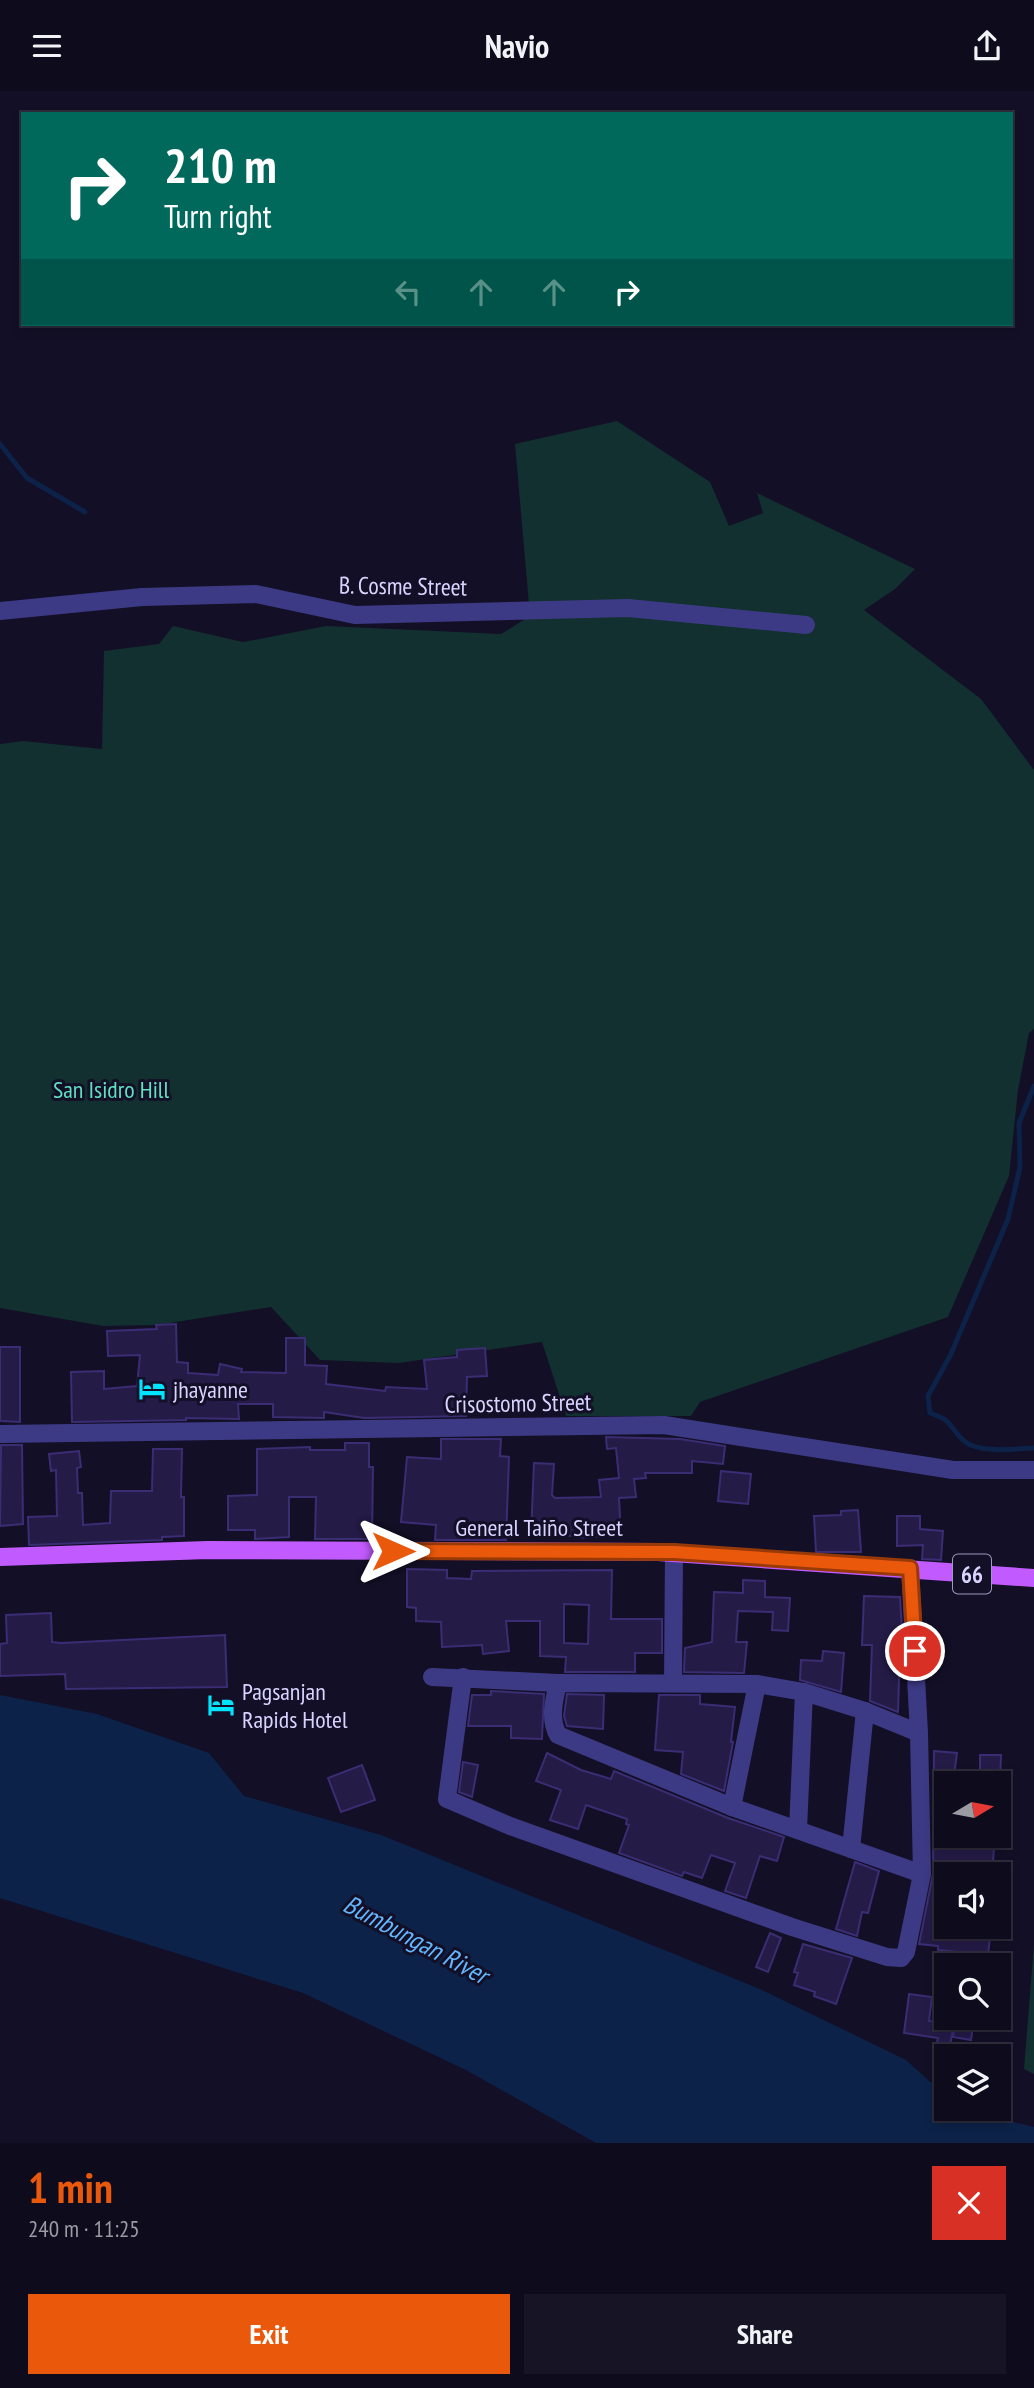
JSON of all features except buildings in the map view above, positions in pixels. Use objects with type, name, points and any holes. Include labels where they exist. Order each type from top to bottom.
[{"type":"main road","name":"General Taiño Street","points":[[0,1557],[208,1551],[674,1552],[910,1568]]},
{"type":"main road","name":"66","points":[[910,1568],[1034,1578]]},
{"type":"street","name":"B. Cosme Street","points":[[0,611],[142,597],[256,594],[355,615],[628,608],[806,625]]},
{"type":"street","name":"Crisostomo Street","points":[[0,1434],[664,1425],[953,1470],[1034,1470]]},
{"type":"street","points":[[673,1683],[674,1552]]},
{"type":"street","points":[[463,1677],[447,1799],[510,1826],[792,1927],[887,1957],[901,1958],[906,1952],[922,1874],[919,1733],[910,1568]]},
{"type":"street","points":[[432,1677],[558,1683],[757,1684],[804,1692],[865,1711],[919,1733]]},
{"type":"street","points":[[558,1683],[553,1727],[558,1735],[732,1807],[922,1874]]},
{"type":"street","points":[[732,1807],[757,1684]]},
{"type":"street","points":[[799,1830],[804,1692]]},
{"type":"street","points":[[851,1849],[865,1711]]},
{"type":"green space","name":"San Isidro Hill","points":[[617,421],[710,482],[729,526],[763,513],[757,493],[915,569],[895,589],[864,610],[981,699],[1034,770],[1034,1029],[1029,1033],[1018,1090],[1009,1176],[948,1317],[700,1402],[691,1416],[566,1416],[542,1342],[399,1363],[320,1360],[271,1307],[157,1325],[103,1326],[0,1308],[0,744],[23,741],[102,749],[104,651],[159,644],[173,626],[243,642],[326,626],[501,634],[530,616],[515,444]]},
{"type":"green space","points":[[1034,1944],[1034,2074],[1024,2069]]},
{"type":"water","name":"Bumbungan River","points":[[0,1695],[97,1714],[209,1753],[244,1796],[381,1835],[760,1989],[906,2060],[934,2085],[934,2121],[1009,2121],[1034,2127],[1034,2143],[596,2143],[466,2070],[303,1993],[0,1898]]},
{"type":"waterway","points":[[0,444],[27,478],[85,512]]},
{"type":"waterway","points":[[1034,1086],[1019,1123],[1020,1167],[1008,1219],[951,1354],[928,1396],[930,1413],[947,1421],[963,1440],[970,1444],[997,1450],[1034,1448]]},
{"type":"place","name":"jhayanne","points":[[152,1389]]},
{"type":"place","name":"Pagsanjan Rapids Hotel","points":[[221,1705]]},
{"type":"route","points":[[393,1551],[674,1552],[910,1568],[915,1651]]}]
